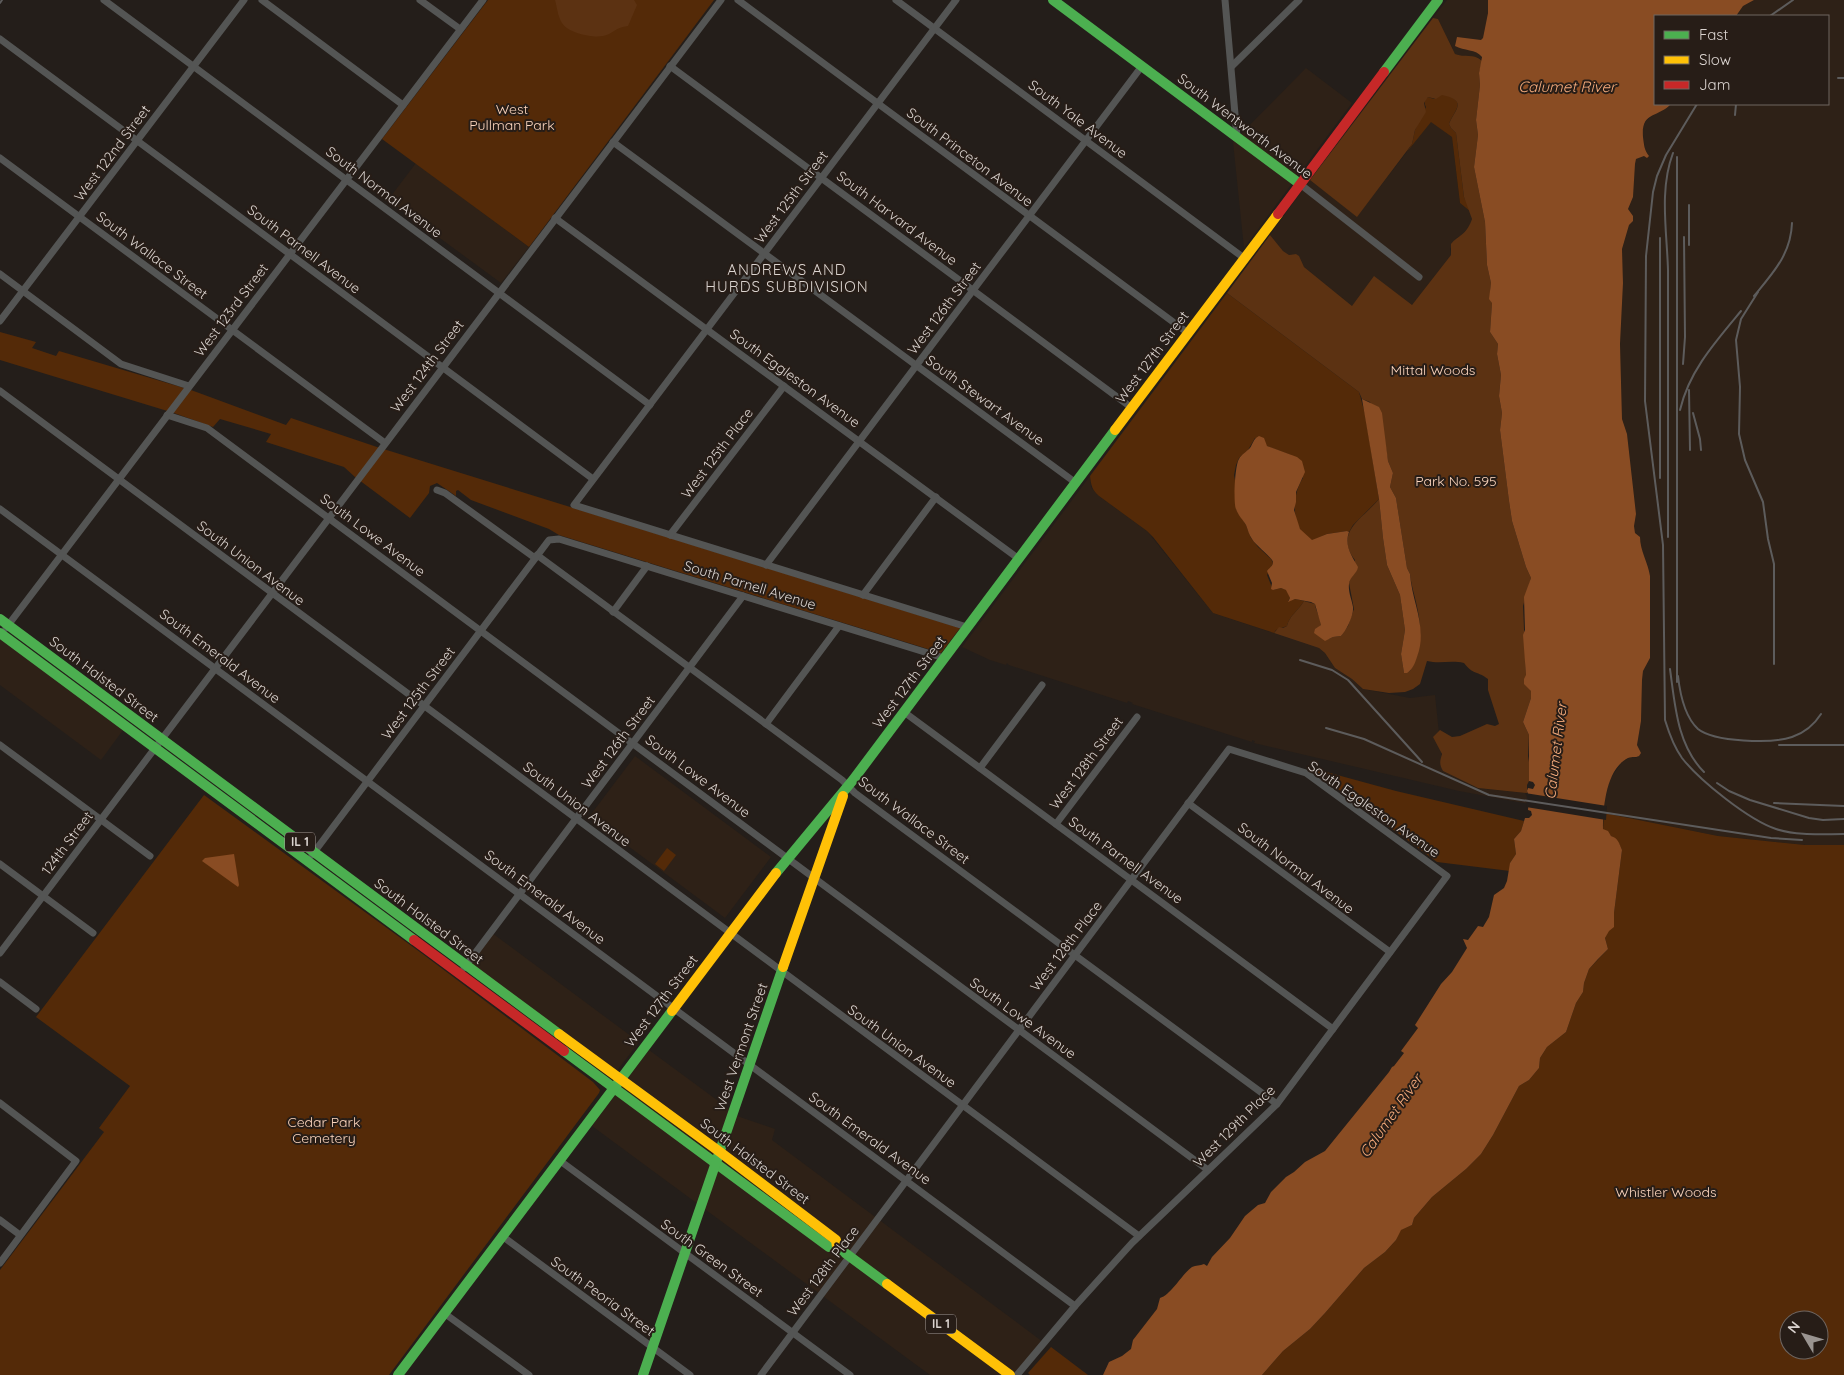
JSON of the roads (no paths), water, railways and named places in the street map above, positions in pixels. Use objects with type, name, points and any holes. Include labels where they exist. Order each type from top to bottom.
[{"type":"main road","name":"South Wentworth Avenue","points":[[1052,0],[1300,184]]},
{"type":"main road","name":"West 127th Street","points":[[398,1375],[787,858],[848,786],[904,712],[1438,0]]},
{"type":"main road","name":"South Halsted Street","points":[[2,629],[161,739],[459,975],[720,1152],[836,1240],[837,1247]]},
{"type":"main road","name":"South Halsted Street","points":[[2,629],[154,748],[466,966],[617,1083],[716,1163],[829,1247],[837,1247],[850,1256],[1010,1375]]},
{"type":"main road","name":"West Vermont Street","points":[[643,1375],[837,809],[848,786]]},
{"type":"street","name":"South Normal Avenue","points":[[104,0],[650,405]]},
{"type":"street","name":"West 122nd Street","points":[[0,321],[244,0]]},
{"type":"street","points":[[262,0],[403,105]]},
{"type":"street","points":[[420,0],[460,30]]},
{"type":"street","name":"West 123rd Street","points":[[2,629],[62,554],[482,0]]},
{"type":"street","name":"West 124th Street","points":[[154,748],[721,0]]},
{"type":"street","name":"South Princeton Avenue","points":[[738,0],[1188,333]]},
{"type":"street","name":"South Yale Avenue","points":[[896,0],[1244,258]]},
{"type":"street","name":"West 125th Street","points":[[574,505],[956,0]]},
{"type":"street","points":[[1225,0],[1237,137]]},
{"type":"street","points":[[1232,66],[1299,0]]},
{"type":"street","name":"South Parnell Avenue","points":[[0,39],[593,479]]},
{"type":"street","name":"South Harvard Avenue","points":[[670,66],[1132,408]]},
{"type":"street","name":"West 126th Street","points":[[766,565],[1142,66]]},
{"type":"street","name":"South Stewart Avenue","points":[[613,142],[1076,482]]},
{"type":"street","name":"South Wallace Street","points":[[0,158],[385,442]]},
{"type":"street","name":"South Wentworth Avenue","points":[[1300,184],[1419,277]]},
{"type":"street","name":"South Eggleston Avenue","points":[[555,218],[1019,559]]},
{"type":"street","points":[[0,274],[121,364],[189,386]]},
{"type":"street","name":"West 125th Place","points":[[670,535],[784,386]]},
{"type":"street","name":"South Union Avenue","points":[[0,391],[1139,1236]]},
{"type":"street","name":"South Lowe Avenue","points":[[167,416],[207,428],[1208,1170]]},
{"type":"street","name":"South Wallace Street","points":[[437,490],[445,493],[536,557],[690,668],[1277,1104]]},
{"type":"street","points":[[863,595],[936,498]]},
{"type":"street","name":"South Parnell Avenue","points":[[574,505],[968,627]]},
{"type":"street","name":"South Emerald Avenue","points":[[0,509],[1075,1306]]},
{"type":"street","name":"South Parnell Avenue","points":[[549,540],[559,539],[944,658]]},
{"type":"street","name":"West 125th Street","points":[[310,857],[549,540]]},
{"type":"street","points":[[613,612],[647,566]]},
{"type":"street","name":"West 126th Street","points":[[459,975],[743,596]]},
{"type":"street","points":[[766,724],[839,626]]},
{"type":"street","points":[[980,768],[1042,685]]},
{"type":"street","name":"South Parnell Avenue","points":[[904,712],[1333,1029]]},
{"type":"street","name":"West 128th Street","points":[[1056,824],[1137,717]]},
{"type":"street","points":[[0,745],[150,856]]},
{"type":"street","name":"124th Street","points":[[0,953],[154,748]]},
{"type":"street","name":"South Eggleston Avenue","points":[[1229,749],[1306,773],[1447,876]]},
{"type":"street","name":"West 128th Place","points":[[761,1375],[1229,749]]},
{"type":"street","name":"South Normal Avenue","points":[[1188,803],[1390,952]]},
{"type":"street","points":[[0,864],[93,934]]},
{"type":"street","name":"West 129th Place","points":[[1017,1375],[1075,1306],[1139,1236],[1277,1104],[1447,876]]},
{"type":"street","points":[[0,982],[36,1009]]},
{"type":"street","points":[[0,1103],[76,1161],[0,1263]]},
{"type":"street","name":"South Green Street","points":[[559,1160],[850,1375]]},
{"type":"street","points":[[0,1220],[20,1235]]},
{"type":"street","name":"South Peoria Street","points":[[502,1236],[690,1375]]},
{"type":"street","points":[[444,1313],[529,1375]]},
{"type":"water","name":"Calumet River","points":[[1488,0],[1754,0],[1743,6],[1737,15],[1654,15],[1654,105],[1670,105],[1651,116],[1645,123],[1643,137],[1645,149],[1649,156],[1636,159],[1633,197],[1628,209],[1633,216],[1633,221],[1629,225],[1622,249],[1623,283],[1620,344],[1622,419],[1627,434],[1636,514],[1634,526],[1635,533],[1640,537],[1641,547],[1650,576],[1650,658],[1643,671],[1642,680],[1641,721],[1637,745],[1641,753],[1638,757],[1628,758],[1621,763],[1610,779],[1605,800],[1603,829],[1617,839],[1622,850],[1614,927],[1605,938],[1608,949],[1589,969],[1583,992],[1576,1003],[1566,1032],[1547,1047],[1540,1058],[1539,1068],[1529,1080],[1519,1086],[1481,1154],[1432,1197],[1414,1218],[1412,1225],[1401,1230],[1396,1240],[1385,1252],[1364,1268],[1310,1329],[1283,1351],[1262,1375],[1103,1375],[1109,1362],[1131,1349],[1133,1340],[1157,1309],[1160,1298],[1168,1293],[1192,1267],[1204,1264],[1207,1266],[1245,1216],[1258,1205],[1265,1203],[1271,1192],[1286,1177],[1305,1162],[1325,1151],[1404,1053],[1401,1051],[1418,1028],[1415,1025],[1467,948],[1463,939],[1468,940],[1478,926],[1483,927],[1489,917],[1494,895],[1504,888],[1510,863],[1516,854],[1514,839],[1521,831],[1525,818],[1529,818],[1532,815],[1531,811],[1528,810],[1529,797],[1527,791],[1528,788],[1533,789],[1535,785],[1529,781],[1529,735],[1523,722],[1531,698],[1531,691],[1524,684],[1526,675],[1523,635],[1525,630],[1524,597],[1531,578],[1512,521],[1509,501],[1500,430],[1502,413],[1499,396],[1501,375],[1497,354],[1498,344],[1490,332],[1492,303],[1489,299],[1491,283],[1487,265],[1485,222],[1474,167],[1478,135],[1476,120],[1480,85],[1479,73],[1482,57],[1477,53],[1455,46],[1457,37],[1481,40],[1483,38],[1488,13]]},
{"type":"water","points":[[1362,399],[1379,407],[1382,413],[1388,461],[1393,473],[1390,487],[1396,498],[1407,568],[1410,574],[1420,626],[1421,636],[1417,657],[1415,664],[1407,673],[1404,673],[1401,654],[1405,630],[1400,595],[1387,565],[1379,499]]},
{"type":"water","points":[[1259,436],[1264,438],[1267,446],[1297,457],[1302,461],[1305,472],[1296,492],[1294,510],[1300,529],[1312,540],[1327,534],[1349,532],[1348,546],[1358,567],[1349,584],[1353,607],[1352,614],[1341,636],[1325,641],[1314,633],[1315,629],[1321,625],[1315,604],[1295,599],[1288,602],[1290,598],[1286,590],[1281,588],[1271,589],[1272,583],[1267,571],[1273,562],[1252,539],[1237,511],[1235,492],[1238,463]]},
{"type":"water","points":[[234,854],[238,887],[202,861],[205,858]]},
{"type":"railway","points":[[1771,15],[1793,0]]},
{"type":"railway","points":[[1838,78],[1844,78]]},
{"type":"railway","points":[[1696,105],[1666,155],[1657,176],[1653,192],[1646,256],[1645,401],[1663,545],[1665,720],[1670,735],[1682,758],[1700,778],[1739,809],[1765,824],[1784,831],[1810,834],[1844,834]]},
{"type":"railway","points":[[1735,115],[1736,105]]},
{"type":"railway","points":[[1668,537],[1668,270],[1665,196],[1666,182],[1673,153]]},
{"type":"railway","points":[[1677,157],[1677,682]]},
{"type":"railway","points":[[1689,205],[1689,245]]},
{"type":"railway","points":[[1754,296],[1785,254],[1792,223]]},
{"type":"railway","points":[[1683,364],[1685,337],[1684,237]]},
{"type":"railway","points":[[1660,238],[1660,478]]},
{"type":"railway","points":[[1758,292],[1741,319],[1736,340],[1740,387],[1739,434],[1745,460],[1763,502],[1768,539],[1774,564],[1774,664]]},
{"type":"railway","points":[[1680,410],[1690,382],[1704,357],[1741,311]]},
{"type":"railway","points":[[1689,390],[1690,450]]},
{"type":"railway","points":[[1693,413],[1701,450]]},
{"type":"railway","points":[[1300,660],[1332,670],[1348,680],[1422,762]]},
{"type":"railway","points":[[1670,669],[1676,710],[1683,737],[1688,750],[1704,772]]},
{"type":"railway","points":[[1678,676],[1689,718],[1698,729],[1717,737],[1744,741],[1783,739],[1805,731],[1821,714]]},
{"type":"railway","points":[[1326,728],[1364,739],[1489,795],[1771,838],[1802,840]]},
{"type":"railway","points":[[1779,745],[1844,745]]},
{"type":"railway","points":[[1717,783],[1729,791],[1750,800],[1809,818],[1823,820],[1844,819]]},
{"type":"railway","points":[[1774,803],[1844,806]]},
{"type":"district","name":"ANDREWS AND HURDS SUBDIVISION","points":[[787,278]]},
{"type":"park label","name":"West Pullman Park","points":[[512,118]]},
{"type":"park label","name":"Mittal Woods","points":[[1433,370]]},
{"type":"park label","name":"Park No. 595","points":[[1456,481]]},
{"type":"park label","name":"Cedar Park Cemetery","points":[[324,1130]]},
{"type":"park label","name":"Whistler Woods","points":[[1666,1192]]}]
